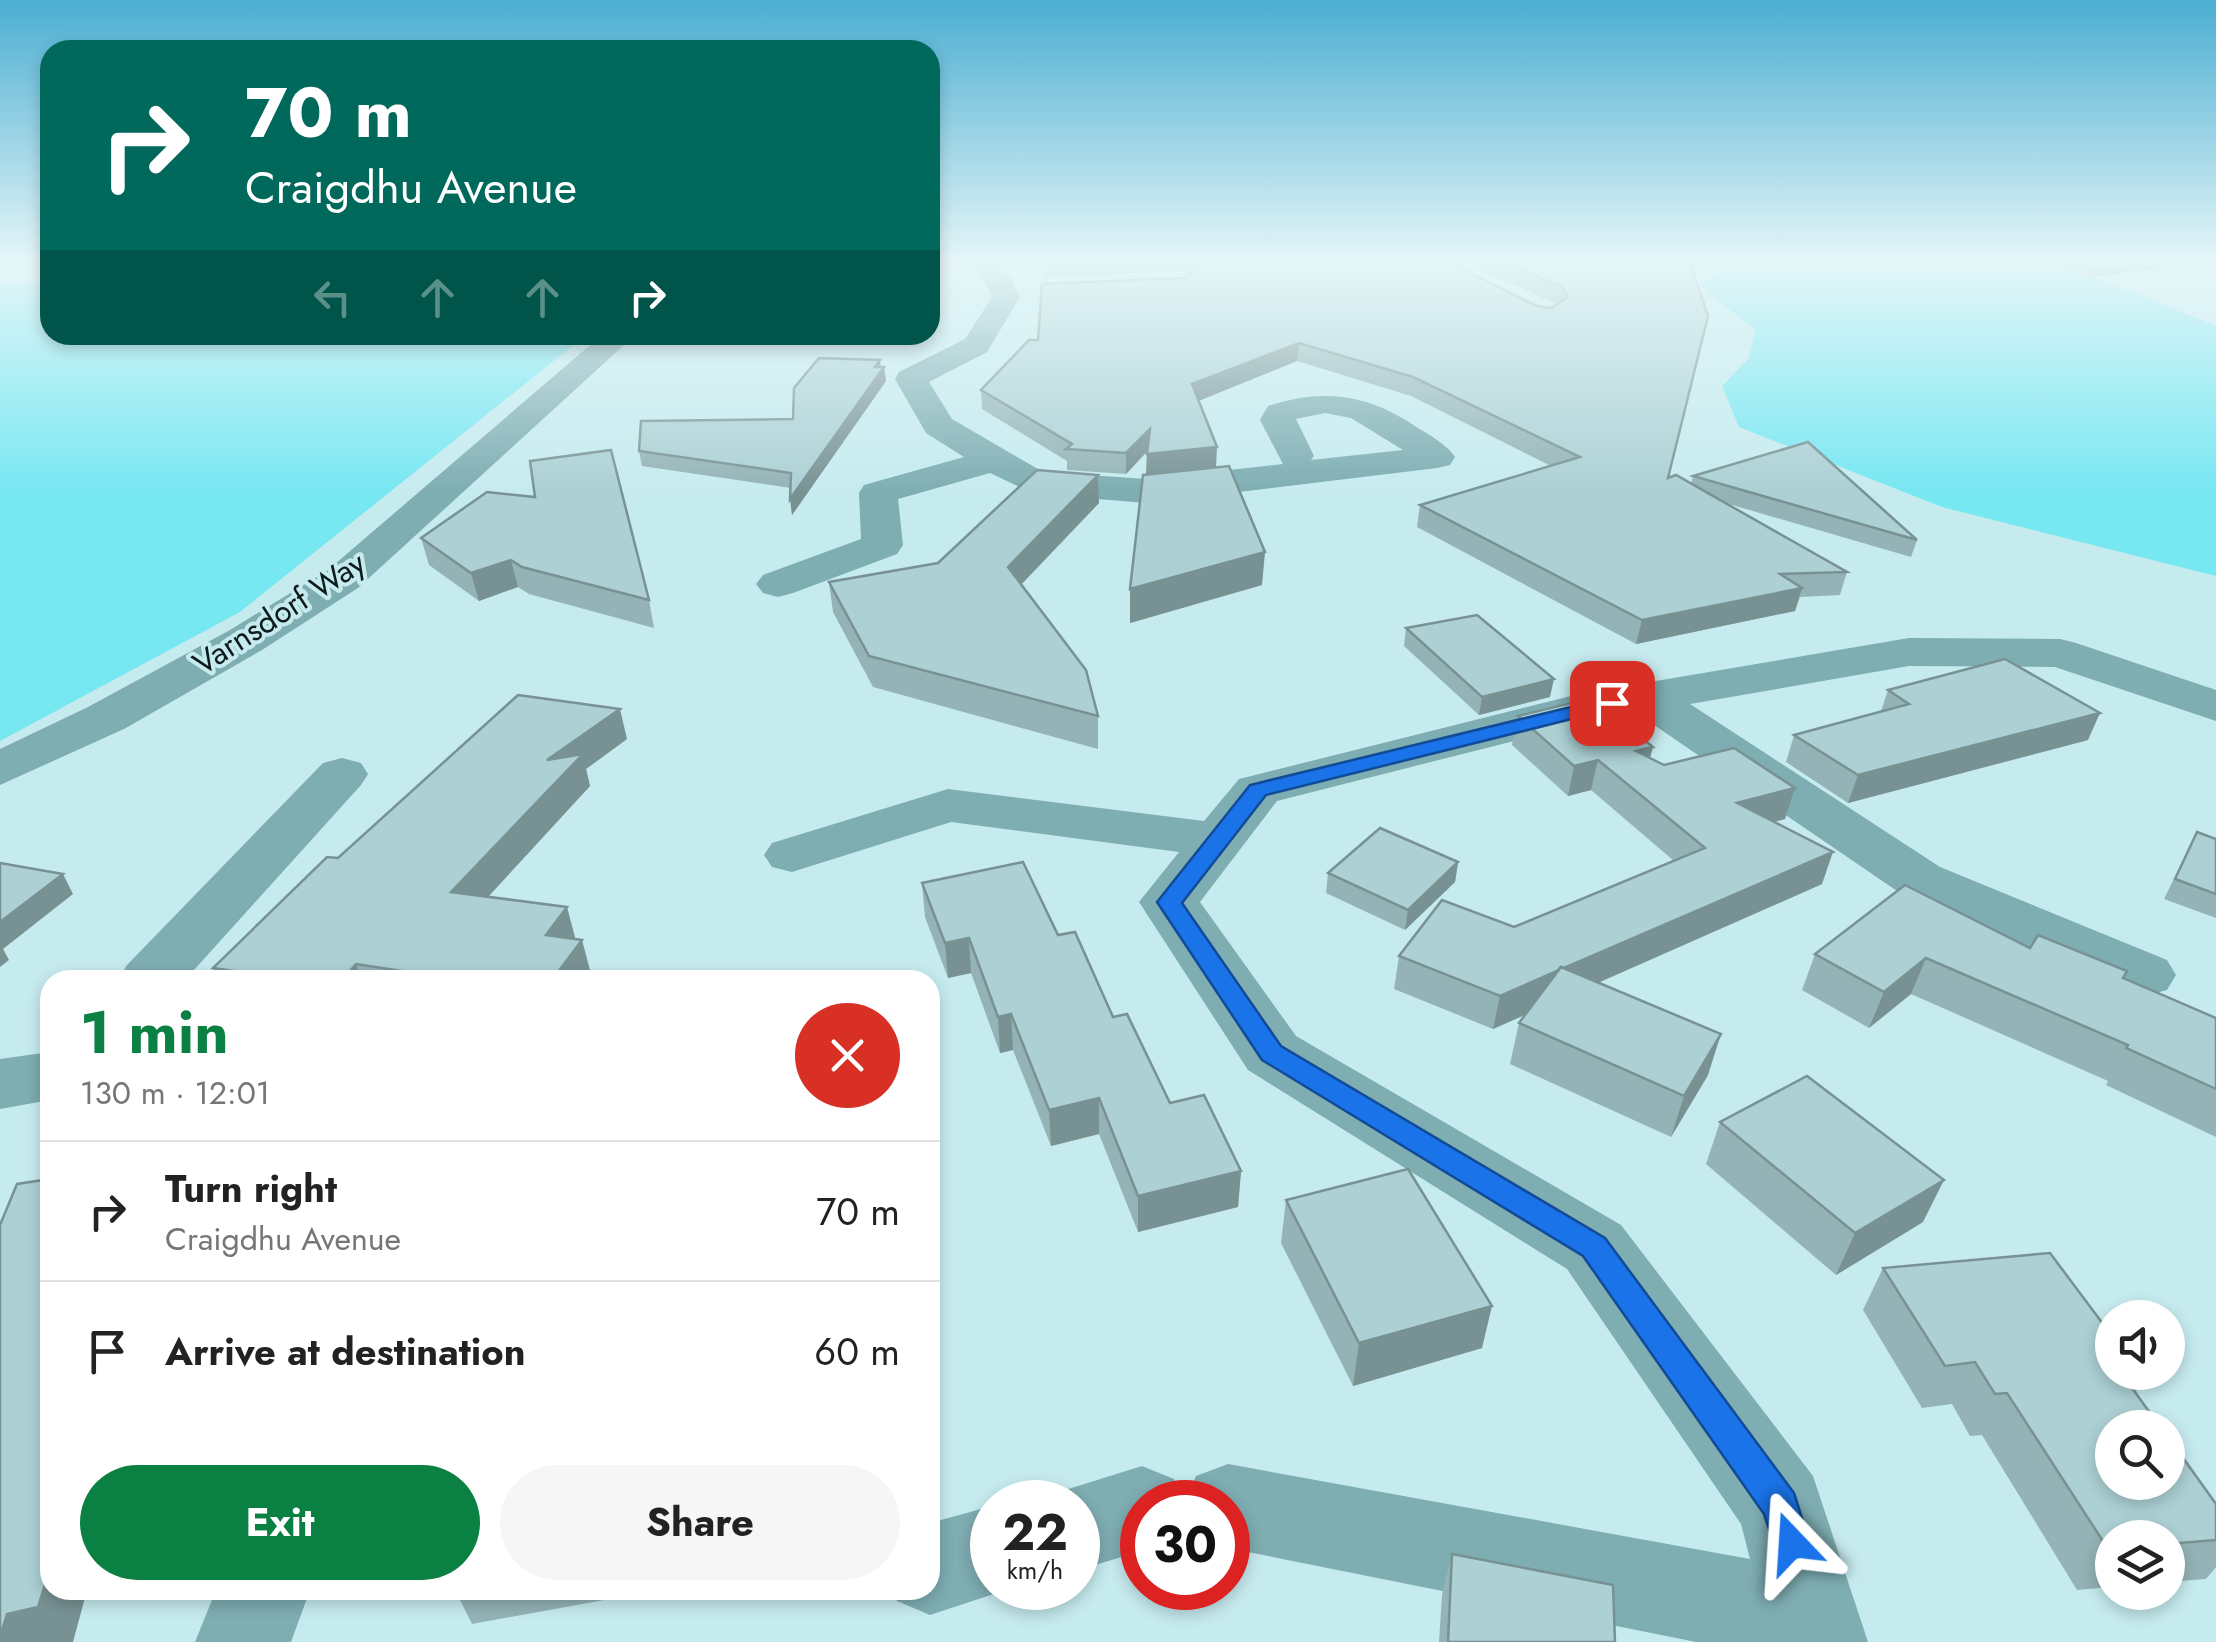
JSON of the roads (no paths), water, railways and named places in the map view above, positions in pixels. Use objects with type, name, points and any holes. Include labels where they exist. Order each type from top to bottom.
[{"type":"street","points":[[979,340],[912,379],[938,426],[1034,484],[1147,492],[1437,456],[1363,408],[1319,400],[1280,413],[1278,420],[1296,456]]},
{"type":"street","name":"Varnsdorf Way","points":[[0,770],[231,648],[343,578],[609,345]]},
{"type":"street","points":[[778,584],[882,545],[878,494],[995,460]]},
{"type":"street","points":[[1250,1511],[1816,1630],[1781,1506],[1594,1247],[1272,1053],[1169,902],[1258,790],[1579,709],[1909,652],[2060,653],[2216,706]]},
{"type":"street","points":[[1646,697],[1920,880],[2145,976]]},
{"type":"street","points":[[158,970],[342,774]]},
{"type":"street","points":[[792,855],[948,805],[1219,840]]},
{"type":"street","points":[[0,1084],[40,1078]]},
{"type":"street","points":[[940,1566],[970,1557]]},
{"type":"street","points":[[242,1642],[259,1600]]}]
